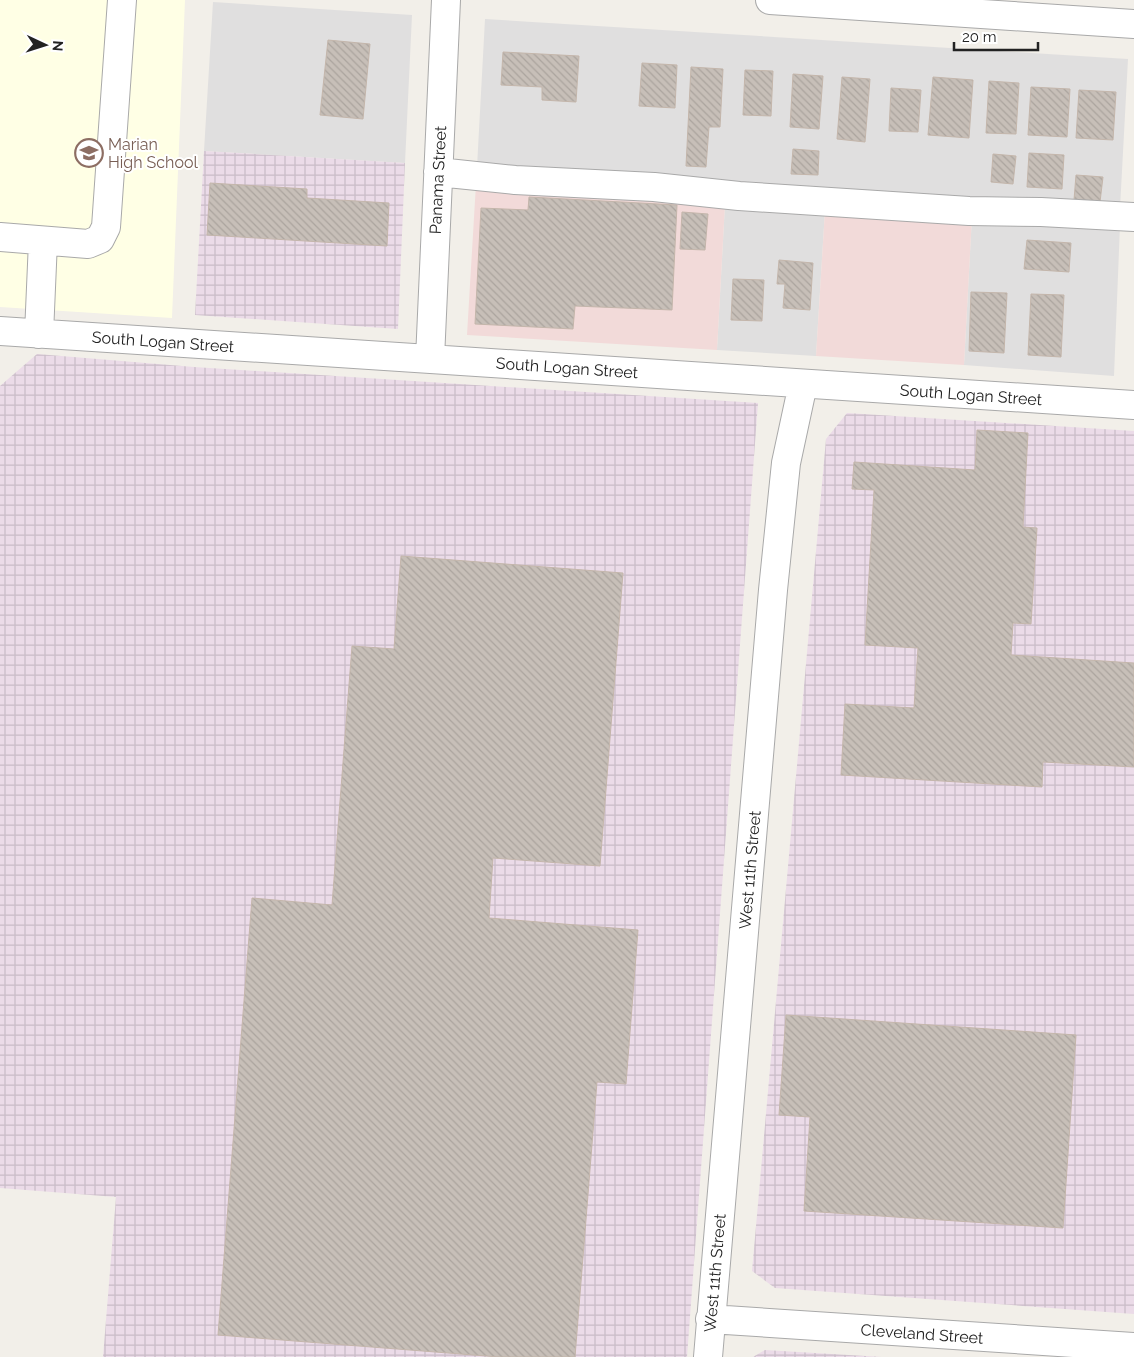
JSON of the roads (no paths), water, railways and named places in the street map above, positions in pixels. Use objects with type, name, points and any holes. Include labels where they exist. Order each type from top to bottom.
[{"type":"street","points":[[0,237],[88,244],[100,239],[106,227],[122,0]]},
{"type":"street","name":"Panama Street","points":[[430,359],[446,0]]},
{"type":"street","points":[[770,0],[1134,24]]},
{"type":"street","points":[[438,172],[515,180],[654,187],[748,196],[969,211],[1041,212],[1134,218]]},
{"type":"street","points":[[39,334],[42,241]]},
{"type":"street","name":"South Logan Street","points":[[0,331],[1134,405]]},
{"type":"street","name":"West 11th Street","points":[[708,1357],[773,590],[786,463],[804,384]]},
{"type":"street","name":"Cleveland Street","points":[[710,1319],[1134,1347]]},
{"type":"place","name":"Marian High School","points":[[89,153]]}]
